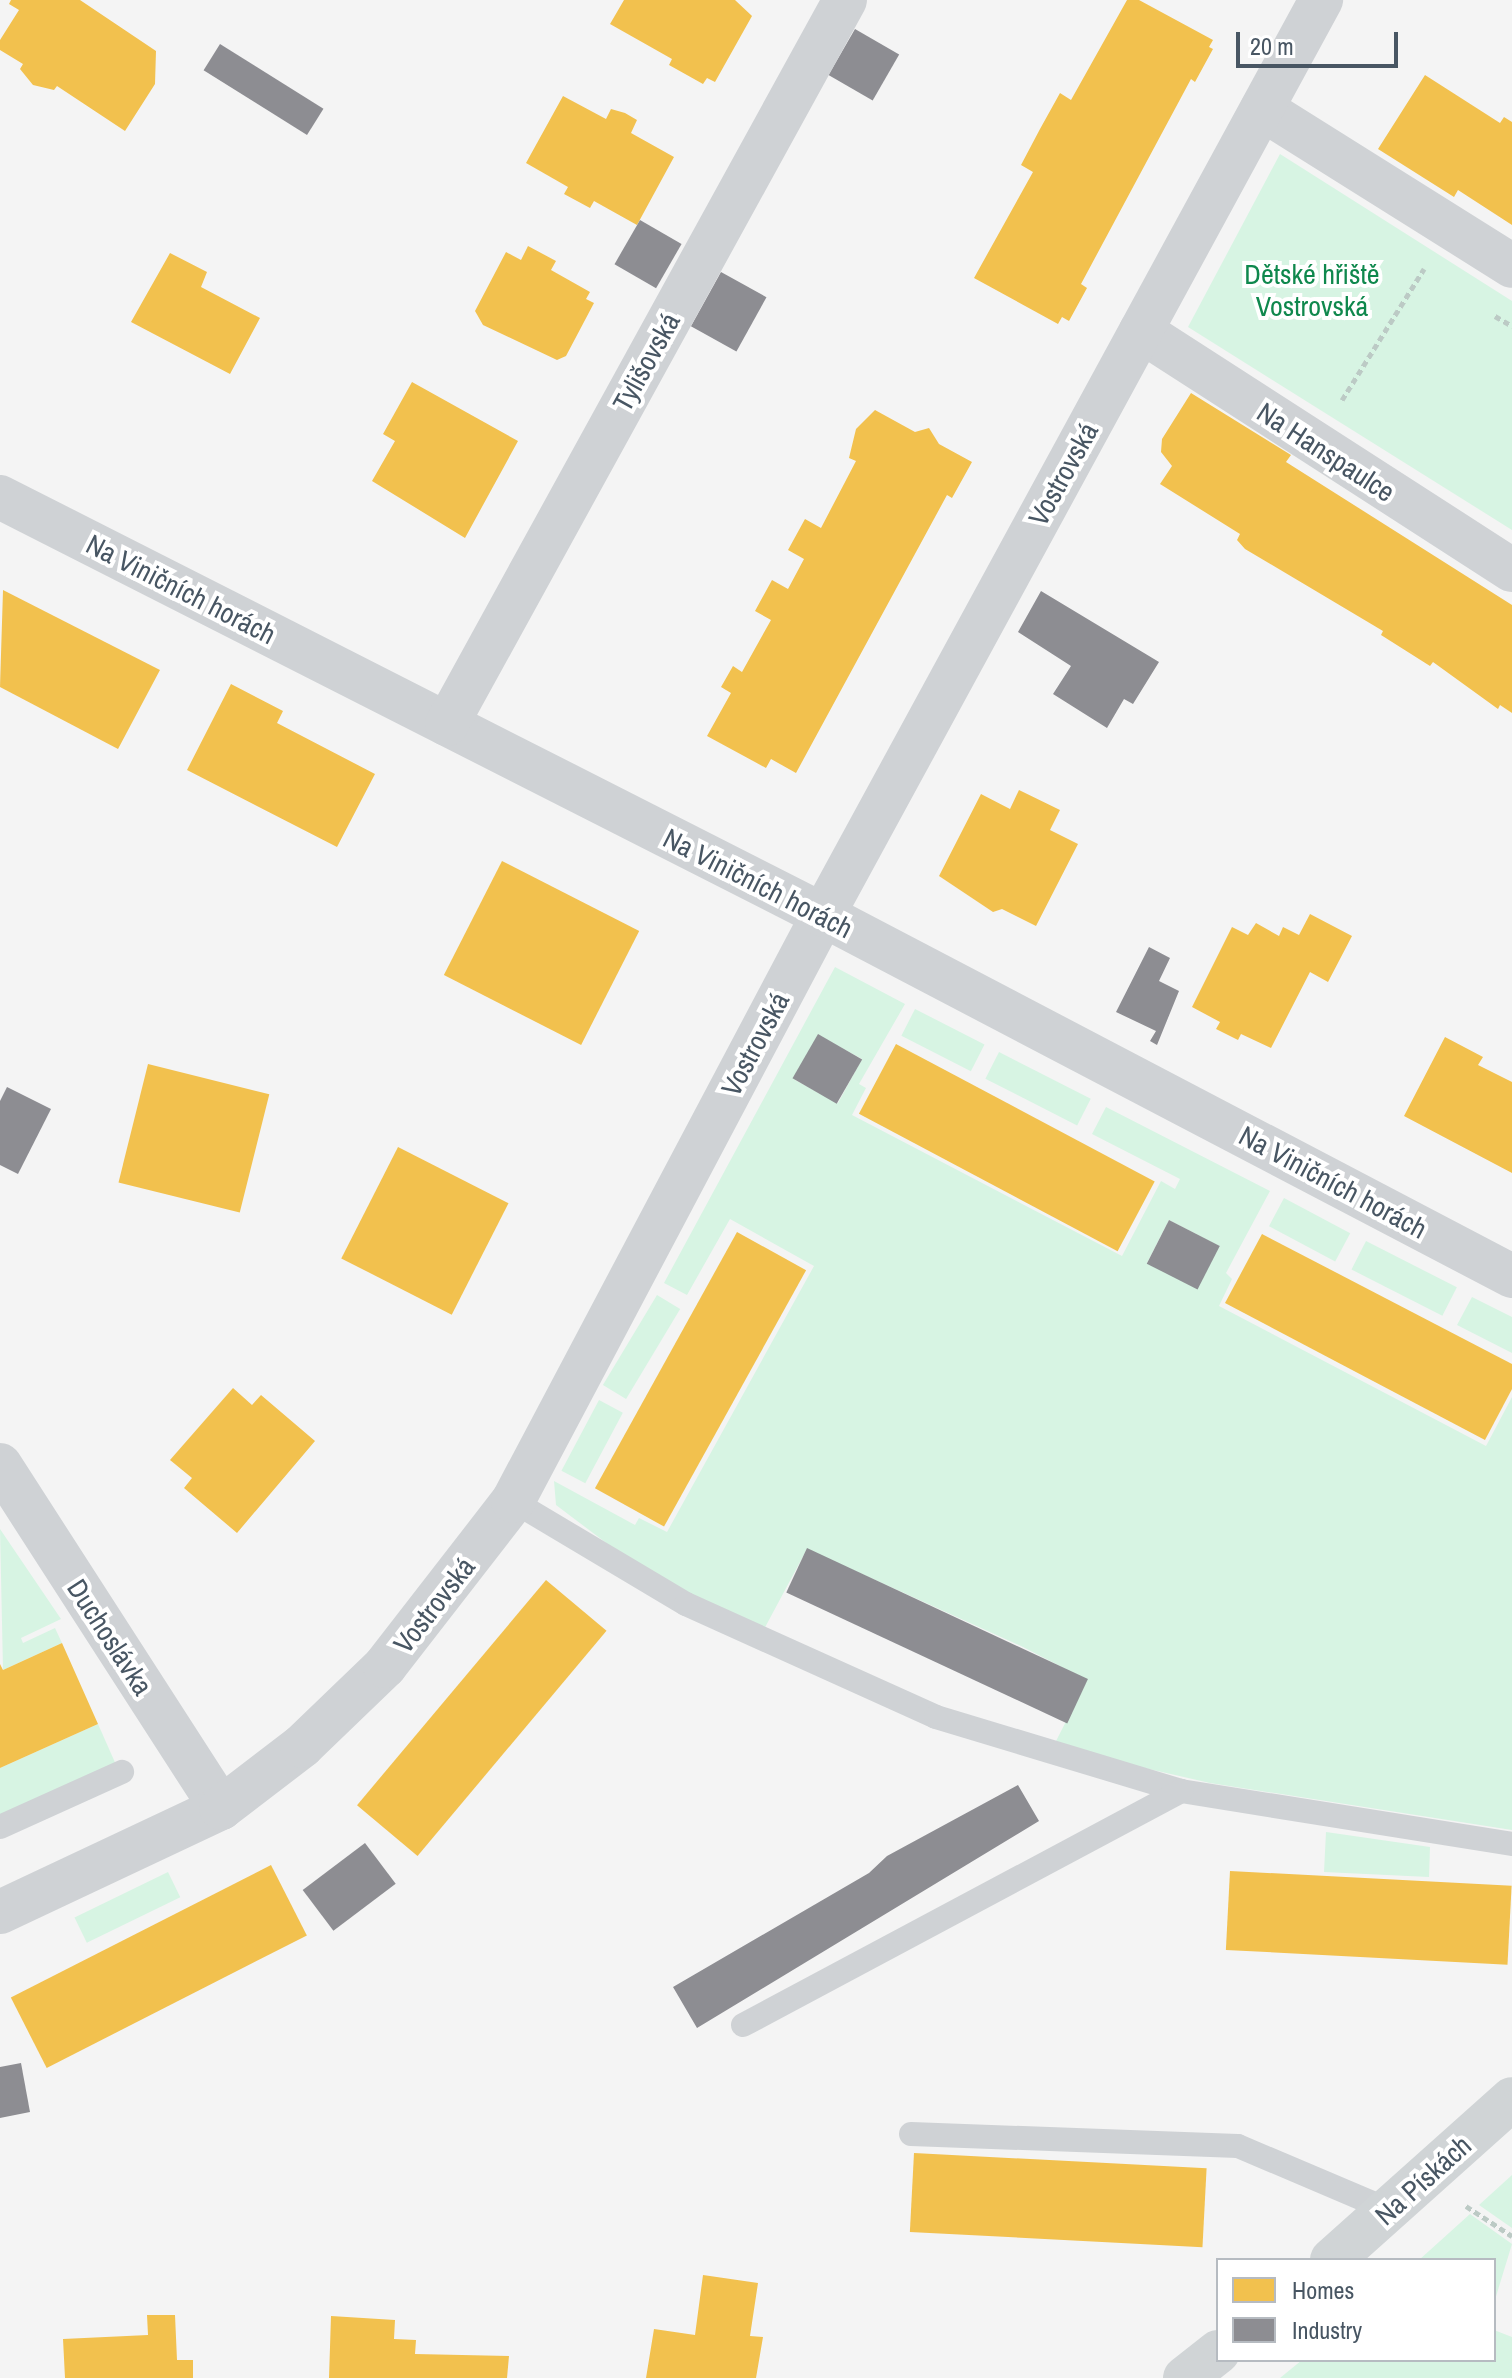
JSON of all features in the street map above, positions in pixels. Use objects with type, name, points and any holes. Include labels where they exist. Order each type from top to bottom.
[{"type":"street","name":"Tylišovská","points":[[447,724],[845,0]]},
{"type":"street","name":"Vostrovská","points":[[0,1912],[221,1808],[302,1746],[385,1666],[513,1501],[823,915],[1321,0]]},
{"type":"street","points":[[1262,109],[1512,266]]},
{"type":"street","name":"Na Hanspaulce","points":[[1141,331],[1512,570]]},
{"type":"street","name":"Na Viničních horách","points":[[0,497],[823,915],[1512,1276]]},
{"type":"street","name":"Duchoslávka","points":[[0,1465],[221,1808]]},
{"type":"street","name":"Na Pískách","points":[[1334,2258],[1391,2211],[1512,2099]]},
{"type":"street","points":[[1185,2378],[1216,2354]]},
{"type":"lane","points":[[513,1501],[686,1604],[936,1717],[1181,1791],[1512,1844]]},
{"type":"lane","points":[[0,1827],[122,1772]]},
{"type":"lane","points":[[743,2025],[1181,1791]]},
{"type":"lane","points":[[911,2134],[1238,2146],[1391,2211]]},
{"type":"path","points":[[1314,445],[1450,227]]},
{"type":"path","points":[[1462,2204],[1512,2236]]},
{"type":"green space","name":"Dětské hřiště Vostrovská","points":[[1280,154],[1512,301],[1512,530],[1188,327]]},
{"type":"green space","points":[[835,967],[905,1004],[859,1084],[866,1088],[852,1115],[1122,1256],[1161,1181],[1175,1189],[1180,1179],[1092,1134],[1106,1107],[1270,1191],[1226,1273],[1232,1279],[1219,1306],[1486,1446],[1512,1397],[1512,1830],[1210,1783],[1053,1747],[1087,1680],[1021,1646],[807,1549],[762,1633],[646,1573],[556,1505],[554,1481],[635,1525],[639,1518],[667,1532],[814,1266],[730,1219],[687,1295],[664,1283]],"holes":[[[818,1035],[862,1059],[838,1103],[795,1080]],[[1169,1220],[1219,1246],[1147,1263]]]},
{"type":"green space","points":[[915,1009],[984,1044],[971,1071],[901,1036]]},
{"type":"green space","points":[[999,1052],[1091,1099],[1077,1125],[985,1079]]},
{"type":"green space","points":[[1284,1198],[1350,1233],[1335,1261],[1269,1226]]},
{"type":"green space","points":[[1366,1241],[1457,1287],[1442,1316],[1351,1270]]},
{"type":"green space","points":[[657,1295],[680,1309],[626,1399],[603,1385]]},
{"type":"green space","points":[[1472,1297],[1512,1317],[1512,1353],[1457,1325]]},
{"type":"green space","points":[[599,1400],[623,1413],[585,1483],[561,1471]]},
{"type":"green space","points":[[0,1529],[61,1619],[21,1638],[23,1643],[55,1628],[62,1643],[3,1670]]},
{"type":"green space","points":[[98,1724],[121,1776],[0,1831],[0,1768]]},
{"type":"green space","points":[[1326,1832],[1430,1847],[1429,1877],[1324,1872]]},
{"type":"green space","points":[[168,1872],[180,1897],[87,1943],[75,1918]]},
{"type":"green space","points":[[1512,2175],[1512,2228],[1479,2205]]},
{"type":"green space","points":[[1470,2214],[1512,2244],[1496,2296],[1496,2258],[1421,2258]]},
{"type":"green space","points":[[1496,2331],[1512,2337],[1512,2378],[1280,2378],[1300,2362],[1496,2362]]},
{"type":"building: Homes","points":[[11,0],[80,0],[156,51],[155,84],[125,131],[57,86],[54,90],[33,85],[20,69],[23,64],[0,50],[0,40],[19,10],[9,4]]},
{"type":"building: Homes","points":[[624,0],[735,0],[752,16],[715,82],[707,78],[703,84],[669,65],[672,59],[610,24]]},
{"type":"building: Homes","points":[[1127,0],[1139,0],[1213,40],[1209,47],[1213,49],[1195,82],[1191,79],[1081,284],[1087,288],[1069,321],[1062,317],[1058,324],[974,278],[1033,172],[1021,165],[1040,129],[1060,93],[1071,100]]},
{"type":"building: Homes","points":[[1425,75],[1500,123],[1504,117],[1512,122],[1512,225],[1458,190],[1454,197],[1378,149]]},
{"type":"building: Homes","points":[[563,96],[606,119],[611,109],[625,113],[637,120],[631,133],[674,157],[637,225],[594,201],[590,208],[564,194],[568,187],[526,163]]},
{"type":"building: Homes","points":[[528,246],[556,261],[551,270],[590,292],[586,299],[594,303],[566,356],[557,360],[483,325],[475,311],[506,252],[521,260]]},
{"type":"building: Homes","points":[[170,253],[207,272],[201,287],[260,318],[230,374],[131,322]]},
{"type":"building: Homes","points":[[412,382],[518,441],[465,538],[372,481],[395,441],[383,434]]},
{"type":"building: Homes","points":[[1191,393],[1291,455],[1286,462],[1512,605],[1512,713],[1500,705],[1498,709],[1433,662],[1430,666],[1381,635],[1383,631],[1245,549],[1237,540],[1240,534],[1160,484],[1172,466],[1161,452],[1162,439]]},
{"type":"building: Homes","points":[[875,410],[915,432],[929,428],[939,444],[972,462],[952,498],[947,495],[796,773],[771,759],[766,768],[707,736],[731,693],[721,687],[733,666],[742,672],[771,620],[755,611],[772,580],[788,589],[804,559],[788,550],[805,519],[821,528],[856,461],[849,458],[856,429]]},
{"type":"building: Homes","points":[[3,590],[160,670],[118,749],[0,687]]},
{"type":"building: Homes","points":[[231,684],[283,711],[277,723],[375,774],[337,847],[187,770]]},
{"type":"building: Homes","points":[[1019,790],[1060,810],[1050,830],[1078,844],[1036,926],[1002,909],[993,912],[939,876],[981,794],[1010,809]]},
{"type":"building: Homes","points":[[502,861],[639,931],[581,1045],[444,975]]},
{"type":"building: Homes","points":[[1310,914],[1352,936],[1328,982],[1310,972],[1271,1048],[1241,1034],[1238,1040],[1216,1029],[1220,1022],[1192,1007],[1232,927],[1248,935],[1256,923],[1279,936],[1283,927],[1299,935]]},
{"type":"building: Homes","points":[[1445,1037],[1483,1057],[1478,1065],[1512,1082],[1512,1173],[1404,1116]]},
{"type":"building: Homes","points":[[896,1044],[1155,1182],[1118,1251],[859,1114]]},
{"type":"building: Homes","points":[[148,1064],[269,1094],[240,1213],[118,1182]]},
{"type":"building: Homes","points":[[398,1147],[508,1203],[452,1315],[341,1258]]},
{"type":"building: Homes","points":[[737,1232],[806,1270],[664,1527],[595,1488]]},
{"type":"building: Homes","points":[[1262,1234],[1512,1364],[1512,1389],[1485,1440],[1225,1303]]},
{"type":"building: Homes","points":[[233,1388],[252,1405],[261,1395],[315,1441],[237,1533],[184,1488],[192,1478],[170,1460]]},
{"type":"building: Homes","points":[[546,1580],[607,1631],[418,1856],[357,1805]]},
{"type":"building: Homes","points":[[62,1643],[98,1724],[0,1768],[0,1664],[3,1670]]},
{"type":"building: Homes","points":[[271,1865],[307,1935],[47,2068],[11,1998]]},
{"type":"building: Homes","points":[[1230,1871],[1512,1886],[1507,1965],[1226,1950]]},
{"type":"building: Homes","points":[[914,2153],[1207,2168],[1202,2247],[910,2232]]},
{"type":"building: Homes","points":[[703,2275],[758,2283],[750,2336],[763,2337],[756,2378],[646,2378],[654,2329],[695,2335]]},
{"type":"building: Homes","points":[[147,2315],[175,2315],[177,2360],[193,2360],[193,2378],[65,2378],[63,2339],[148,2335]]},
{"type":"building: Homes","points":[[331,2316],[395,2320],[394,2339],[416,2340],[415,2354],[509,2356],[507,2378],[329,2378]]},
{"type":"building: Industry","points":[[855,29],[899,54],[873,100],[828,75]]},
{"type":"building: Industry","points":[[220,44],[323,109],[307,135],[204,70]]},
{"type":"building: Industry","points":[[640,220],[682,244],[656,288],[614,264]]},
{"type":"building: Industry","points":[[721,272],[766,297],[736,351],[691,326]]},
{"type":"building: Industry","points":[[1041,591],[1159,662],[1133,704],[1124,699],[1107,728],[1053,694],[1071,666],[1018,632]]},
{"type":"building: Industry","points":[[1149,947],[1170,958],[1159,981],[1179,991],[1157,1045],[1150,1041],[1156,1031],[1116,1012]]},
{"type":"building: Industry","points":[[818,1034],[862,1060],[837,1104],[792,1078]]},
{"type":"building: Industry","points":[[7,1087],[51,1109],[18,1174],[0,1165],[0,1101]]},
{"type":"building: Industry","points":[[1169,1220],[1220,1246],[1198,1290],[1147,1264]]},
{"type":"building: Industry","points":[[807,1548],[1088,1679],[1067,1723],[786,1592]]},
{"type":"building: Industry","points":[[1018,1785],[1039,1821],[697,2028],[673,1987],[869,1873],[887,1856]]},
{"type":"building: Industry","points":[[365,1843],[396,1884],[333,1931],[303,1890]]},
{"type":"building: Industry","points":[[21,2063],[30,2112],[0,2118],[0,2067]]}]
